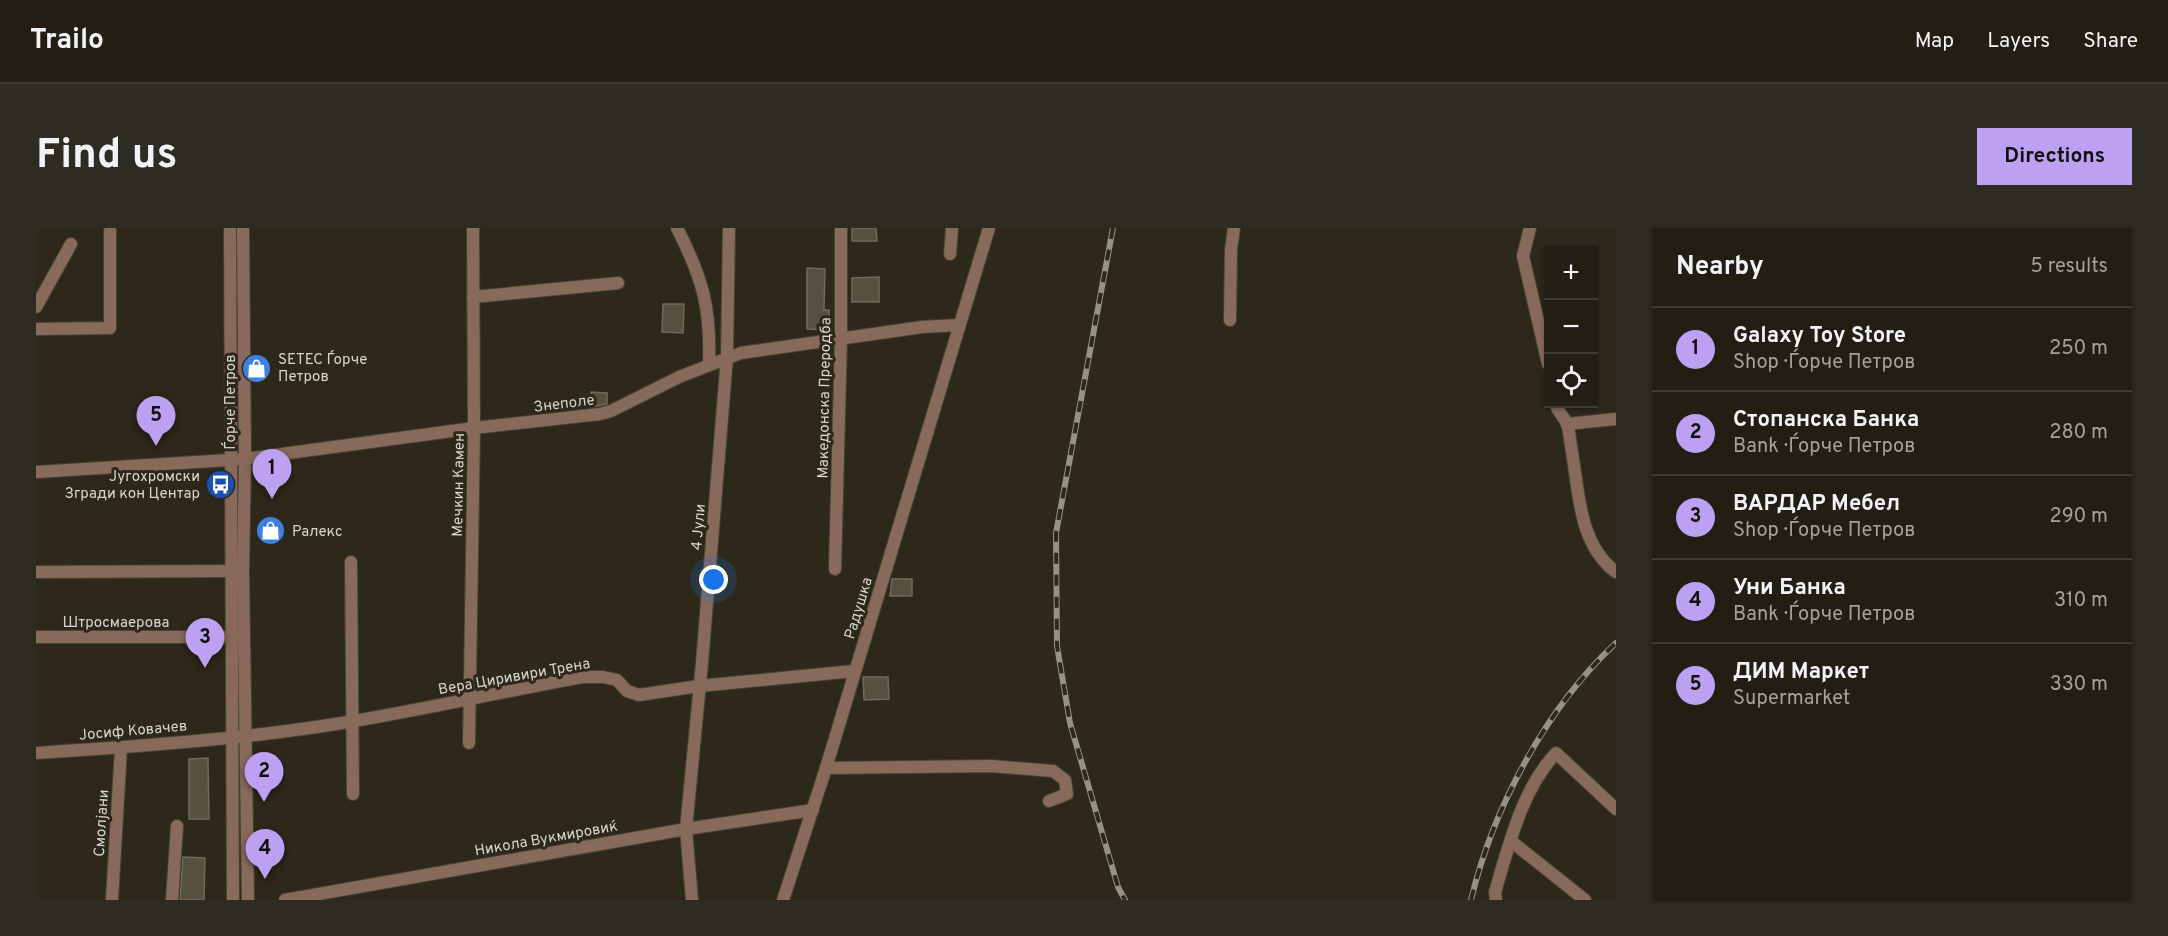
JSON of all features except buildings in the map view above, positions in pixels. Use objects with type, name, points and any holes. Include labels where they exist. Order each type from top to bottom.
[{"type":"street","name":"Ѓорче Петров","points":[[230,228],[243,571],[233,900]]},
{"type":"street","name":"Ѓорче Петров","points":[[243,228],[239,459],[232,571],[233,637],[248,900]]},
{"type":"street","name":"Мечкин Камен","points":[[469,743],[474,428],[473,228]]},
{"type":"street","points":[[677,228],[705,291],[711,330],[709,365]]},
{"type":"street","name":"4 Јули","points":[[692,900],[686,829],[727,357],[729,228]]},
{"type":"street","name":"Македонска Преродба","points":[[835,569],[841,338],[841,228]]},
{"type":"street","points":[[950,254],[952,228]]},
{"type":"street","name":"Радушка","points":[[783,900],[826,768],[988,228]]},
{"type":"street","points":[[1230,320],[1231,250],[1234,228]]},
{"type":"street","points":[[1530,228],[1523,256],[1546,354]]},
{"type":"street","points":[[36,329],[110,328],[110,231]]},
{"type":"street","points":[[36,307],[71,244]]},
{"type":"street","points":[[472,297],[618,283]]},
{"type":"street","name":"Знеполе","points":[[36,472],[239,459],[600,414],[727,357],[841,338],[922,327],[958,325]]},
{"type":"street","points":[[1556,408],[1567,424],[1584,525],[1593,547],[1606,564],[1616,572]]},
{"type":"street","points":[[1567,424],[1616,419]]},
{"type":"street","points":[[351,562],[353,794]]},
{"type":"street","points":[[36,572],[232,571]]},
{"type":"street","name":"Штросмаерова","points":[[36,636],[233,637]]},
{"type":"street","name":"Вера Циривири Трена","points":[[239,736],[353,721],[582,676],[617,680],[627,691],[639,695],[699,686],[854,671]]},
{"type":"street","name":"Јосиф Ковачев","points":[[36,753],[239,736]]},
{"type":"street","name":"Смолјани","points":[[112,900],[121,747]]},
{"type":"street","points":[[1496,900],[1495,892],[1511,841],[1535,782],[1545,765],[1556,753],[1616,809]]},
{"type":"street","points":[[826,768],[991,766],[1053,771],[1065,780],[1067,794],[1049,801]]},
{"type":"street","name":"Никола Вукмировиќ","points":[[285,900],[686,829],[813,810]]},
{"type":"street","points":[[172,900],[177,826]]},
{"type":"street","points":[[1511,841],[1585,900]]},
{"type":"street","points":[[778,900],[783,900]]},
{"type":"railway","points":[[1113,228],[1056,533],[1057,646],[1070,723],[1118,887],[1125,900]]},
{"type":"railway","points":[[1471,900],[1493,830],[1525,761],[1567,698],[1616,643]]},
{"type":"place","name":"SETEC Ѓорче Петров","points":[[257,368]]},
{"type":"place","name":"ДИМ Маркет","points":[[156,446]]},
{"type":"place","name":"Југохромски Згради кон Центар","points":[[221,485]]},
{"type":"place","name":"Galaxy Toy Store","points":[[272,499]]},
{"type":"place","name":"Ралекс","points":[[271,531]]},
{"type":"place","name":"ВАРДАР Мебел","points":[[205,668]]},
{"type":"place","name":"Стопанска Банка","points":[[264,802]]},
{"type":"place","name":"Уни Банка","points":[[265,879]]}]
